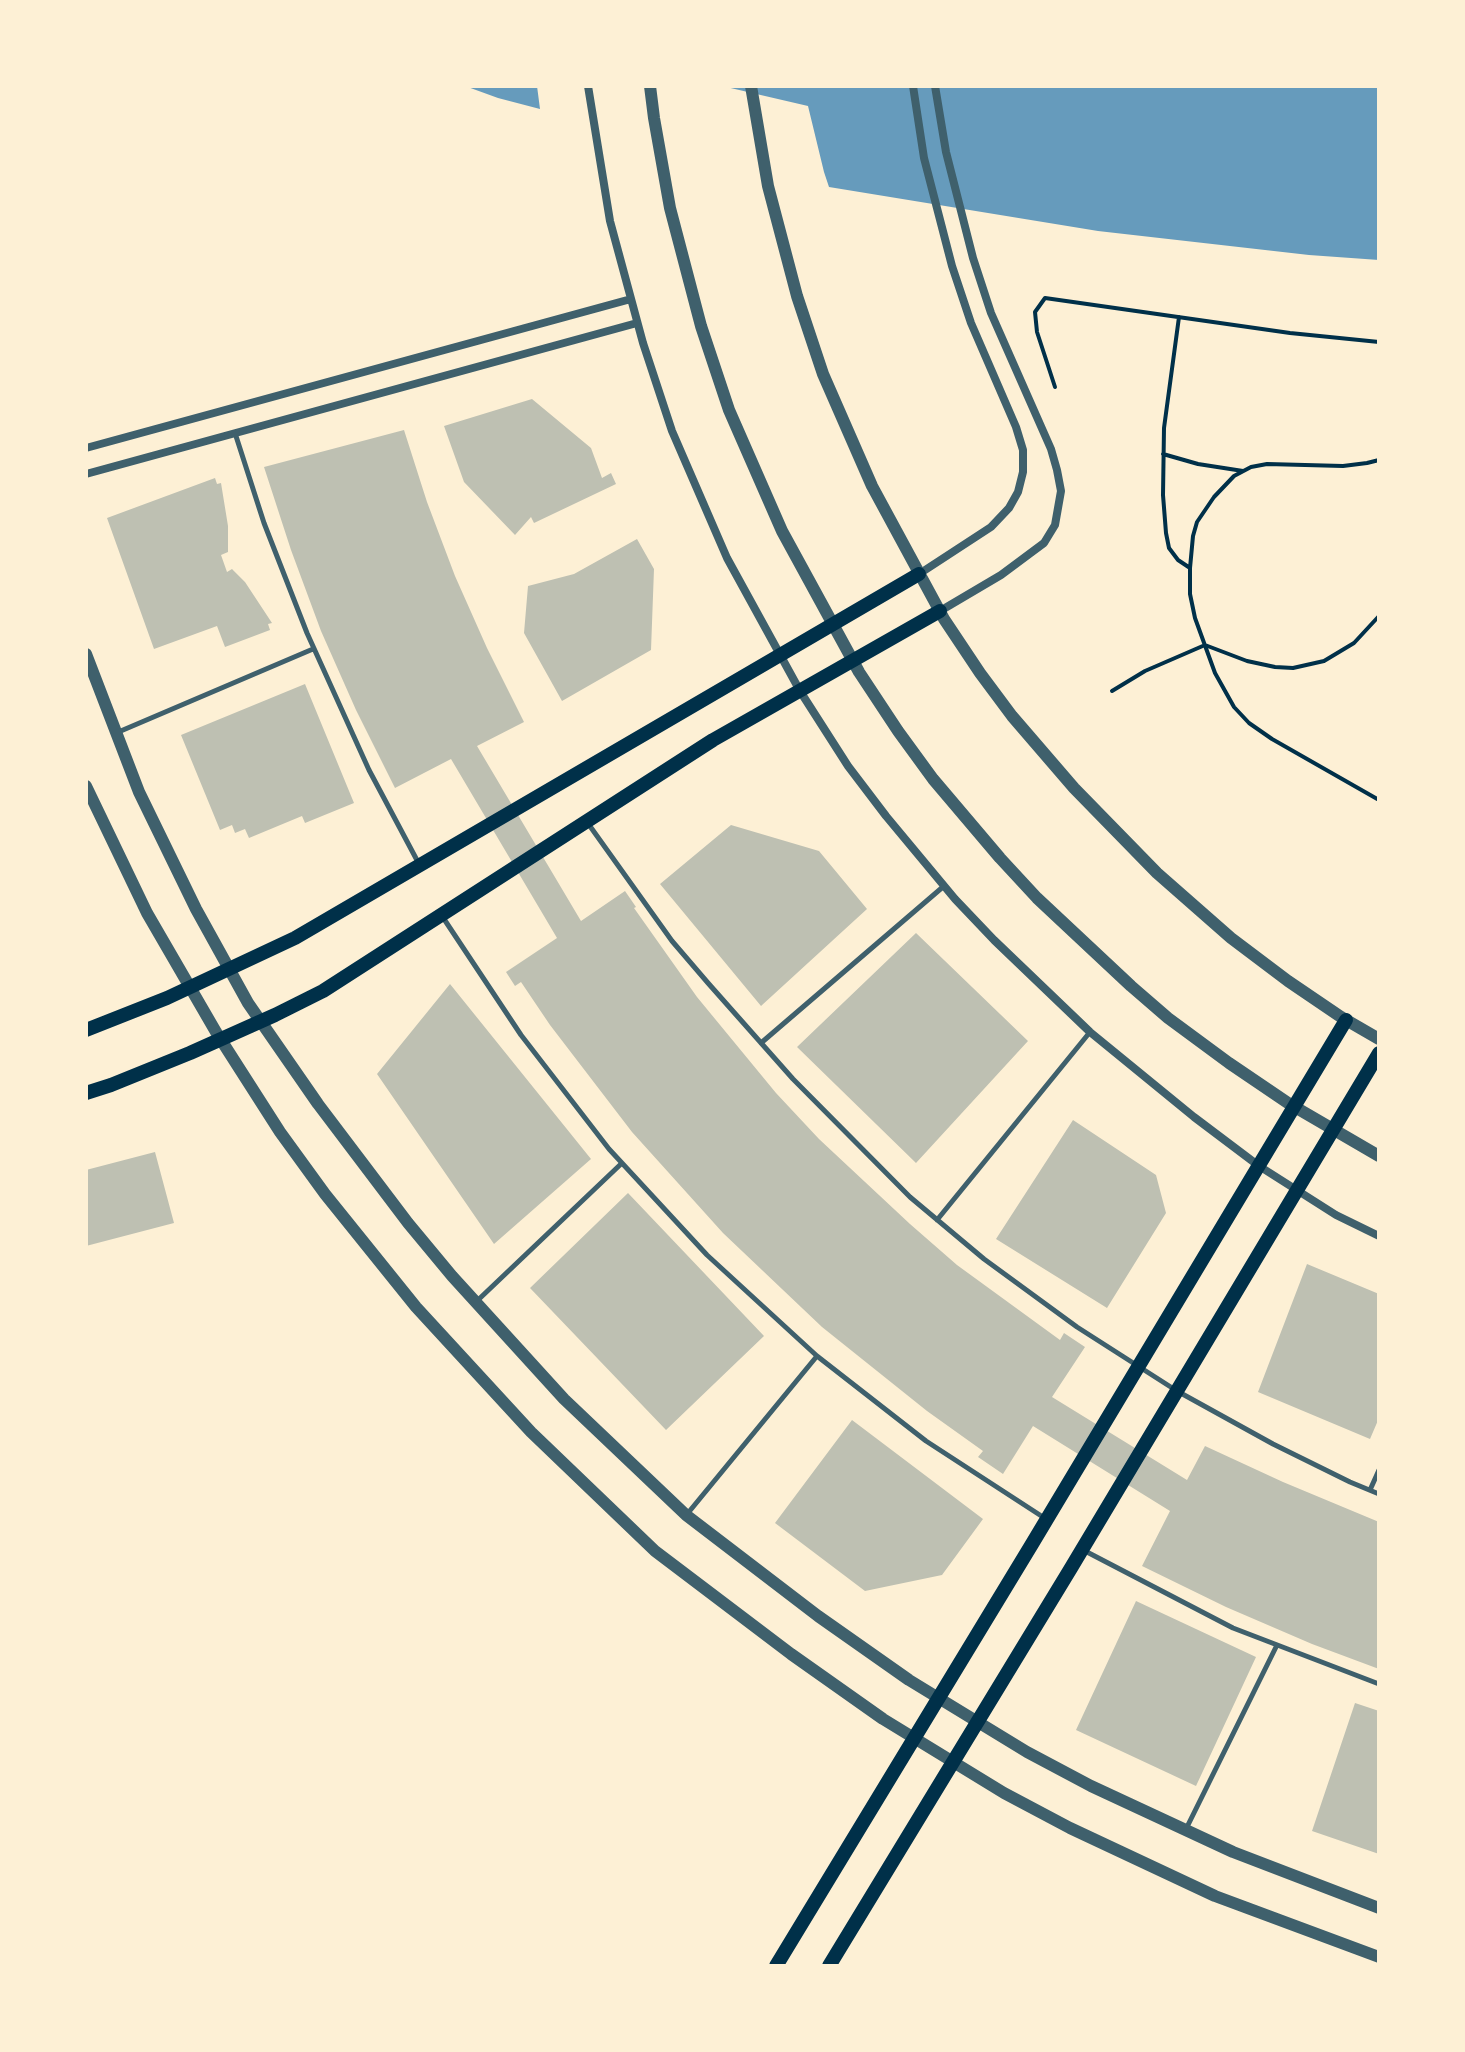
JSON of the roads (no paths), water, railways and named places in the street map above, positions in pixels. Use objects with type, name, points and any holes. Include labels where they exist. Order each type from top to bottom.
[{"type":"main road","points":[[86,1030],[190,988],[295,938],[919,574]]},
{"type":"main road","points":[[86,1093],[220,1039],[323,991],[713,740],[940,611]]},
{"type":"main road","points":[[776,1966],[1346,1020]]},
{"type":"main road","points":[[829,1966],[1379,1053]]},
{"type":"street","points":[[588,86],[610,221],[637,323],[672,431],[727,558],[800,691],[848,766],[944,886],[994,940],[1090,1032],[1259,1166],[1336,1215],[1379,1236]]},
{"type":"street","points":[[650,86],[670,208],[701,326],[729,410],[782,531],[832,625],[898,731],[933,779],[1000,858],[1037,898],[1131,986],[1229,1063],[1294,1107],[1379,1156]]},
{"type":"street","points":[[751,86],[770,197],[797,296],[823,374],[872,486],[940,611],[980,673],[1012,716],[1074,788],[1197,910],[1288,981],[1379,1039]]},
{"type":"street","points":[[913,86],[924,158],[952,266],[971,323],[1023,450],[1023,472],[1018,492],[1009,508],[991,527],[919,574]]},
{"type":"street","points":[[935,86],[946,152],[973,258],[991,313],[1051,449],[1061,491],[1055,525],[1044,543],[1001,575],[940,611]]},
{"type":"street","points":[[86,448],[631,299]]},
{"type":"street","points":[[86,474],[637,323]]},
{"type":"street","points":[[86,654],[139,792],[196,909],[248,1003],[363,1166],[408,1223],[475,1303],[564,1399],[686,1515],[818,1616],[909,1680],[1027,1752],[1091,1786],[1233,1852],[1379,1908]]},
{"type":"street","points":[[86,786],[147,913],[220,1039],[280,1132],[416,1307],[531,1432],[655,1551],[883,1719],[1004,1793],[1070,1828],[1215,1896],[1379,1957]]},
{"type":"lane","points":[[235,433],[264,523],[314,649],[369,770],[420,865]]},
{"type":"lane","points":[[116,733],[314,649]]},
{"type":"lane","points":[[587,821],[672,941],[761,1043],[856,1144],[937,1220],[1065,1319],[1177,1391],[1273,1444],[1379,1494]]},
{"type":"lane","points":[[761,1043],[944,886]]},
{"type":"lane","points":[[442,915],[521,1035],[609,1149],[707,1255],[817,1356],[926,1441],[1047,1520]]},
{"type":"lane","points":[[937,1220],[1090,1032]]},
{"type":"lane","points":[[475,1303],[622,1163]]},
{"type":"lane","points":[[686,1515],[817,1356]]},
{"type":"lane","points":[[1370,1490],[1379,1470]]},
{"type":"lane","points":[[1082,1549],[1233,1628],[1379,1684]]},
{"type":"lane","points":[[1186,1830],[1277,1645]]},
{"type":"water","points":[[465,86],[537,86],[540,109],[498,98]]},
{"type":"water","points":[[722,86],[1379,86],[1379,260],[1098,231],[829,187],[808,106]]}]
